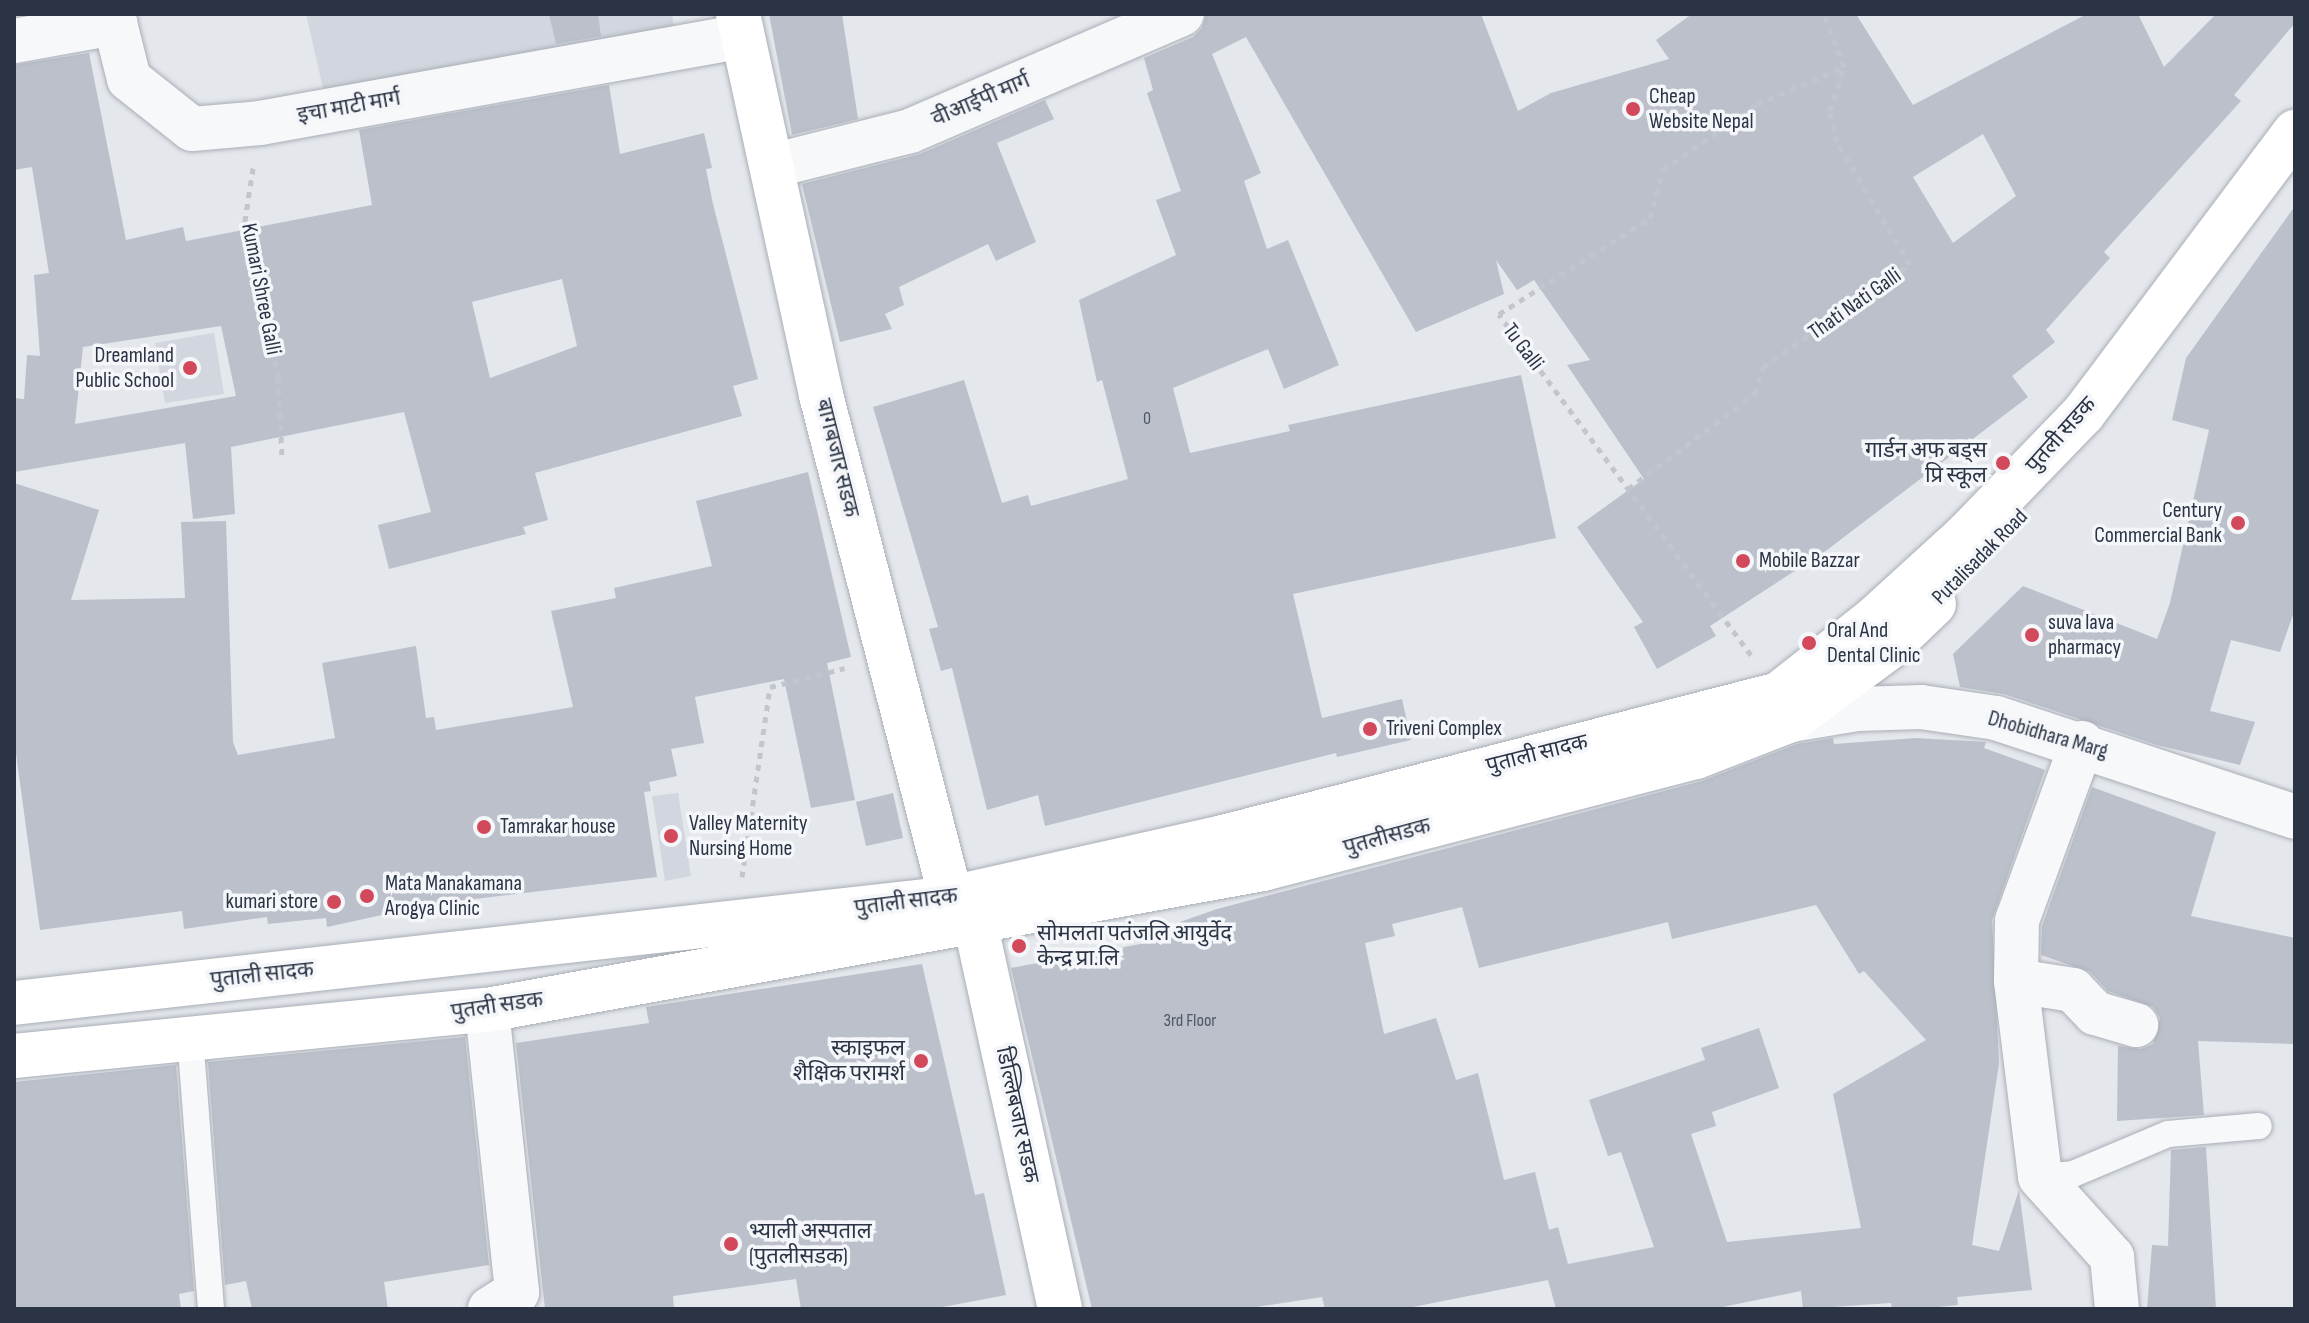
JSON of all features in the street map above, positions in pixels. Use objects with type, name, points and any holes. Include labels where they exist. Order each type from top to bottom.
[{"type":"main road","name":"बागबजार सडक","points":[[740,25],[821,395],[888,658],[963,910]]},
{"type":"main road","name":"पुतली सडक","points":[[1785,707],[1874,619],[1967,534],[2083,414],[2295,132]]},
{"type":"main road","name":"Putalisadak Road","points":[[1785,707],[1887,649],[2083,453],[2295,182]]},
{"type":"main road","name":"पुतलीसडक","points":[[963,910],[1263,869],[1696,757],[1785,707]]},
{"type":"main road","name":"पुतली सडक","points":[[14,1056],[190,1036],[487,1010],[963,910]]},
{"type":"main road","name":"पुताली सादक","points":[[14,1003],[735,922],[963,910]]},
{"type":"main road","name":"डिल्लिबजार सडक","points":[[963,910],[1060,1309]]},
{"type":"street","name":"वीआईपी मार्ग","points":[[772,166],[910,131],[1182,14]]},
{"type":"street","name":"इचा माटी मार्ग","points":[[14,41],[115,23],[129,79],[192,129],[260,123],[740,25]]},
{"type":"street","name":"Dhobidhara Marg","points":[[1785,707],[1921,707],[1996,718],[2082,743],[2295,817]]},
{"type":"street","points":[[2082,743],[2017,921],[2016,981],[2040,1177],[2112,1257],[2117,1309]]},
{"type":"street","points":[[2016,981],[2073,990],[2095,1013],[2136,1025]]},
{"type":"street","points":[[487,1010],[512,1303]]},
{"type":"lane","points":[[190,1036],[211,1309]]},
{"type":"lane","points":[[2040,1177],[2073,1174],[2168,1134],[2259,1126]]},
{"type":"path","points":[[1824,14],[1844,67]]},
{"type":"path","name":"Thati Nati Galli","points":[[1628,489],[1755,394],[1763,367],[1910,265],[1837,142],[1830,111],[1844,67]]},
{"type":"path","name":"Tu Galli","points":[[1785,707],[1499,314],[1650,218],[1663,170],[1757,104],[1844,67]]},
{"type":"path","name":"Kumari Shree Galli","points":[[260,123],[245,220],[278,377],[282,455]]},
{"type":"path","points":[[735,922],[770,687],[888,658]]},
{"type":"shaded area","points":[[306,14],[672,14],[676,39],[325,97]]},
{"type":"shaded area","name":"Dreamland Public School","points":[[214,333],[224,394],[165,403],[155,343]]},
{"type":"shaded area","name":"Valley Maternity Nursing Home","points":[[678,793],[691,876],[665,881],[652,796]]},
{"type":"building","points":[[549,14],[598,14],[601,36],[556,44]]},
{"type":"building","points":[[769,14],[842,14],[858,119],[792,135]]},
{"type":"building","points":[[1206,14],[1481,14],[1518,111],[1551,93],[1669,59],[1656,40],[1692,14],[1856,14],[1913,105],[2087,14],[2138,14],[2164,67],[2216,14],[2295,14],[2295,23],[2234,95],[2241,101],[2104,252],[2110,258],[2046,330],[2055,342],[2012,376],[2028,397],[1827,550],[1710,626],[1716,636],[1657,669],[1634,627],[1643,622],[1577,527],[1644,479],[1567,365],[1590,360],[1534,280],[1517,290],[1496,260],[1504,294],[1416,332],[1246,37],[1212,54],[1261,173],[1244,181],[1267,249],[1288,240],[1339,365],[1284,389],[1268,349],[1173,388],[1190,453],[1290,431],[1288,425],[1521,375],[1556,538],[1293,594],[1322,718],[1402,699],[1411,740],[1337,757],[1336,753],[1045,826],[1038,795],[987,810],[952,668],[941,671],[929,629],[938,627],[873,407],[964,380],[1002,503],[1028,495],[1031,506],[1128,479],[1102,380],[1097,382],[1079,300],[1176,255],[1156,200],[1181,191],[1147,93],[1153,90],[1144,58],[1193,37],[1202,28]],"holes":[[[1983,134],[2016,196],[1953,243],[1913,177]]]},
{"type":"building","points":[[89,53],[126,240],[183,227],[186,241],[372,205],[359,130],[609,85],[620,154],[704,133],[712,168],[706,169],[713,204],[758,379],[733,386],[742,416],[535,473],[548,520],[523,527],[526,534],[389,569],[378,525],[431,512],[404,412],[231,447],[235,514],[193,519],[185,443],[14,472],[14,398],[24,399],[27,355],[40,356],[34,275],[49,273],[32,167],[14,170],[14,65]],"holes":[[[562,279],[577,346],[490,378],[472,302]],[[221,326],[236,396],[75,424],[83,347]]]},
{"type":"building","points":[[1045,100],[1054,119],[997,143],[1036,242],[996,261],[988,244],[899,287],[904,305],[885,314],[892,329],[840,342],[802,184],[920,154]]},
{"type":"building","points":[[2295,206],[2295,609],[2280,652],[2231,640],[2210,711],[2255,722],[2240,765],[2157,745],[2004,694],[1960,687],[1953,654],[2023,586],[2157,639],[2170,603],[2209,430],[2172,420],[2186,358]]},
{"type":"building","points":[[808,472],[851,657],[827,663],[855,800],[811,808],[784,679],[695,697],[704,743],[671,749],[677,776],[649,782],[651,791],[644,792],[657,877],[432,904],[327,927],[326,918],[268,924],[267,917],[184,929],[182,911],[40,930],[14,739],[14,483],[99,510],[71,600],[185,598],[181,522],[226,521],[233,742],[238,755],[335,738],[322,663],[416,646],[426,718],[434,717],[436,730],[573,707],[551,611],[616,598],[614,588],[712,566],[696,501]]},
{"type":"building","points":[[1833,738],[1834,744],[1916,738],[1986,742],[1984,748],[2045,770],[1992,920],[1999,1063],[1972,1245],[1999,1251],[2019,1190],[2032,1290],[1957,1297],[1958,1305],[1918,1309],[1892,1309],[1891,1303],[1803,1309],[1801,1291],[1713,1309],[1556,1309],[1548,1280],[1403,1309],[1325,1309],[1322,1297],[1243,1309],[1092,1309],[1011,968],[1184,936],[1180,922],[1217,909],[1702,781],[1797,744]],"holes":[[[1816,905],[1859,974],[1864,971],[1926,1040],[1833,1094],[1861,1228],[1727,1242],[1691,1134],[1716,1126],[1712,1112],[1779,1088],[1759,1028],[1701,1048],[1705,1060],[1589,1100],[1608,1156],[1621,1152],[1654,1247],[1568,1264],[1558,1227],[1549,1230],[1535,1172],[1504,1180],[1478,1073],[1456,1080],[1436,1018],[1384,1034],[1365,943],[1395,936],[1392,924],[1462,907],[1479,968],[1668,922],[1672,939]]]},
{"type":"building","points":[[2092,787],[2216,832],[2191,916],[2295,938],[2295,1044],[2198,1041],[2204,1115],[2117,1121],[2118,1046],[2141,1049],[2153,1044],[2160,1018],[2153,1007],[2108,991],[2090,972],[2041,955],[2042,926]]},
{"type":"building","points":[[893,793],[903,838],[866,846],[856,802]]},
{"type":"building","points":[[922,964],[975,1195],[984,1193],[1006,1295],[932,1309],[801,1309],[796,1279],[673,1296],[674,1309],[545,1309],[516,1043],[649,1023],[646,1007]]},
{"type":"building","points":[[465,1037],[489,1265],[384,1282],[388,1309],[252,1309],[246,1281],[225,1285],[208,1062]]},
{"type":"building","points":[[176,1065],[194,1291],[179,1294],[181,1309],[14,1309],[14,1082]]},
{"type":"building","points":[[2206,1147],[2216,1309],[2147,1309],[2152,1245],[2168,1246],[2171,1150]]},
{"type":"place","name":"Cheap Website Nepal","points":[[1633,109]]},
{"type":"place","name":"Dreamland Public School","points":[[190,368]]},
{"type":"place","name":"गार्डन अफ बड्स प्रि स्कूल","points":[[2003,463]]},
{"type":"place","name":"Century Commercial Bank","points":[[2238,523]]},
{"type":"place","name":"Mobile Bazzar","points":[[1743,561]]},
{"type":"place","name":"suva lava pharmacy","points":[[2032,635]]},
{"type":"place","name":"Oral And Dental Clinic","points":[[1809,643]]},
{"type":"place","name":"Triveni Complex","points":[[1370,729]]},
{"type":"place","name":"Tamrakar house","points":[[484,827]]},
{"type":"place","name":"Valley Maternity Nursing Home","points":[[671,836]]},
{"type":"place","name":"Mata Manakamana Arogya Clinic","points":[[367,896]]},
{"type":"place","name":"kumari store","points":[[334,902]]},
{"type":"place","name":"सोमलता पतंजलि आयुर्वेद केन्द्र प्रा.लि","points":[[1019,946]]},
{"type":"place","name":"स्काइफल शैक्षिक परामर्श","points":[[921,1061]]},
{"type":"place","name":"भ्याली अस्पताल (पुतलीसडक)","points":[[731,1244]]}]
